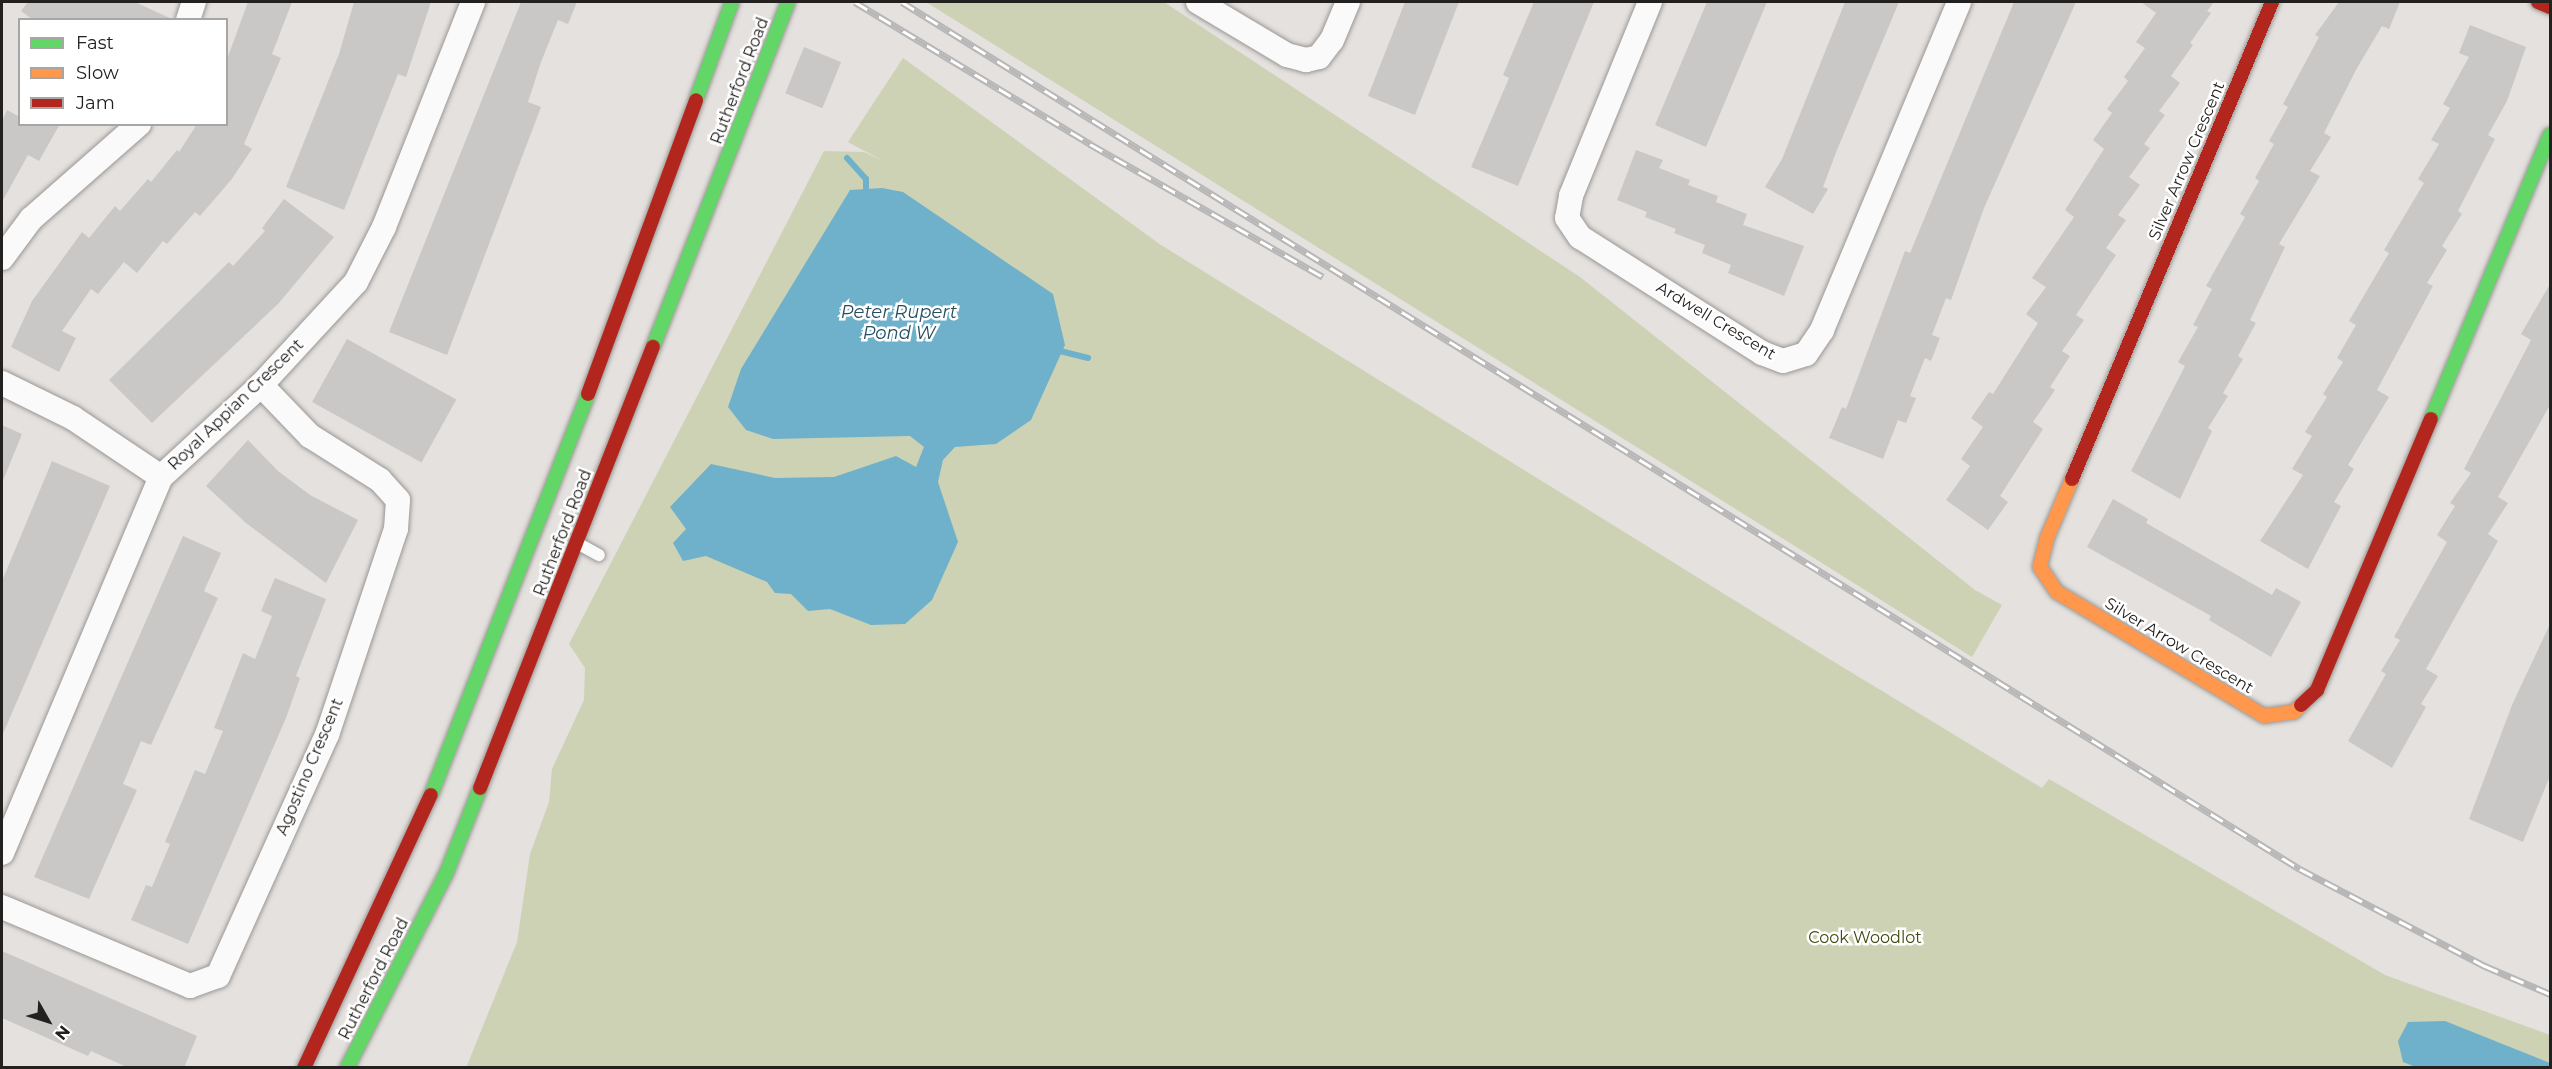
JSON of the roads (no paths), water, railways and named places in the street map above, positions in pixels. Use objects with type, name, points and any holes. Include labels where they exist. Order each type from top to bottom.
[{"type":"main road","name":"Rutherford Road","points":[[304,1068],[447,761],[533,542],[732,2]]},
{"type":"main road","name":"Rutherford Road","points":[[347,1068],[446,874],[788,2]]},
{"type":"main road","name":"Silver Arrow Crescent","points":[[2272,2],[2047,538],[2040,567],[2057,592],[2264,716],[2295,712],[2318,690],[2550,135]]},
{"type":"main road","points":[[2538,2],[2550,7]]},
{"type":"street","points":[[189,18],[194,2]]},
{"type":"street","name":"Royal Appian Crescent","points":[[2,853],[161,477],[261,385],[356,282],[384,227],[473,2]]},
{"type":"street","points":[[1198,2],[1287,56],[1306,60],[1319,57],[1332,40],[1348,2]]},
{"type":"street","name":"Ardwell Crescent","points":[[1650,2],[1571,196],[1567,218],[1580,237],[1762,353],[1783,361],[1806,354],[1822,330],[1959,2]]},
{"type":"street","points":[[2,258],[31,219],[137,126]]},
{"type":"street","points":[[2,384],[73,418],[161,477]]},
{"type":"street","name":"Agostino Crescent","points":[[2,907],[190,986],[218,976],[327,735],[396,529],[398,510],[398,500],[381,480],[310,436],[261,385]]},
{"type":"lane","points":[[577,543],[599,555]]},
{"type":"water","name":"Peter Rupert Pond W","points":[[882,188],[903,192],[1053,294],[1065,345],[1031,420],[996,444],[955,447],[943,460],[938,482],[958,542],[932,600],[905,624],[871,625],[830,609],[808,611],[791,594],[775,593],[767,582],[706,556],[683,561],[673,543],[686,529],[670,507],[711,464],[775,478],[834,477],[896,456],[916,467],[924,447],[910,436],[773,439],[746,430],[728,407],[741,369],[850,190]]},
{"type":"water","points":[[2445,1021],[2550,1063],[2550,1067],[2418,1068],[2403,1062],[2398,1041],[2408,1022]]},
{"type":"waterway","points":[[847,158],[866,179],[866,195]]},
{"type":"waterway","points":[[1056,350],[1088,358]]},
{"type":"railway","points":[[855,2],[1090,144],[1323,277]]},
{"type":"railway","points":[[902,2],[2300,869],[2485,966],[2550,994]]},
{"type":"park label","name":"Cook Woodlot","points":[[1865,938]]}]
